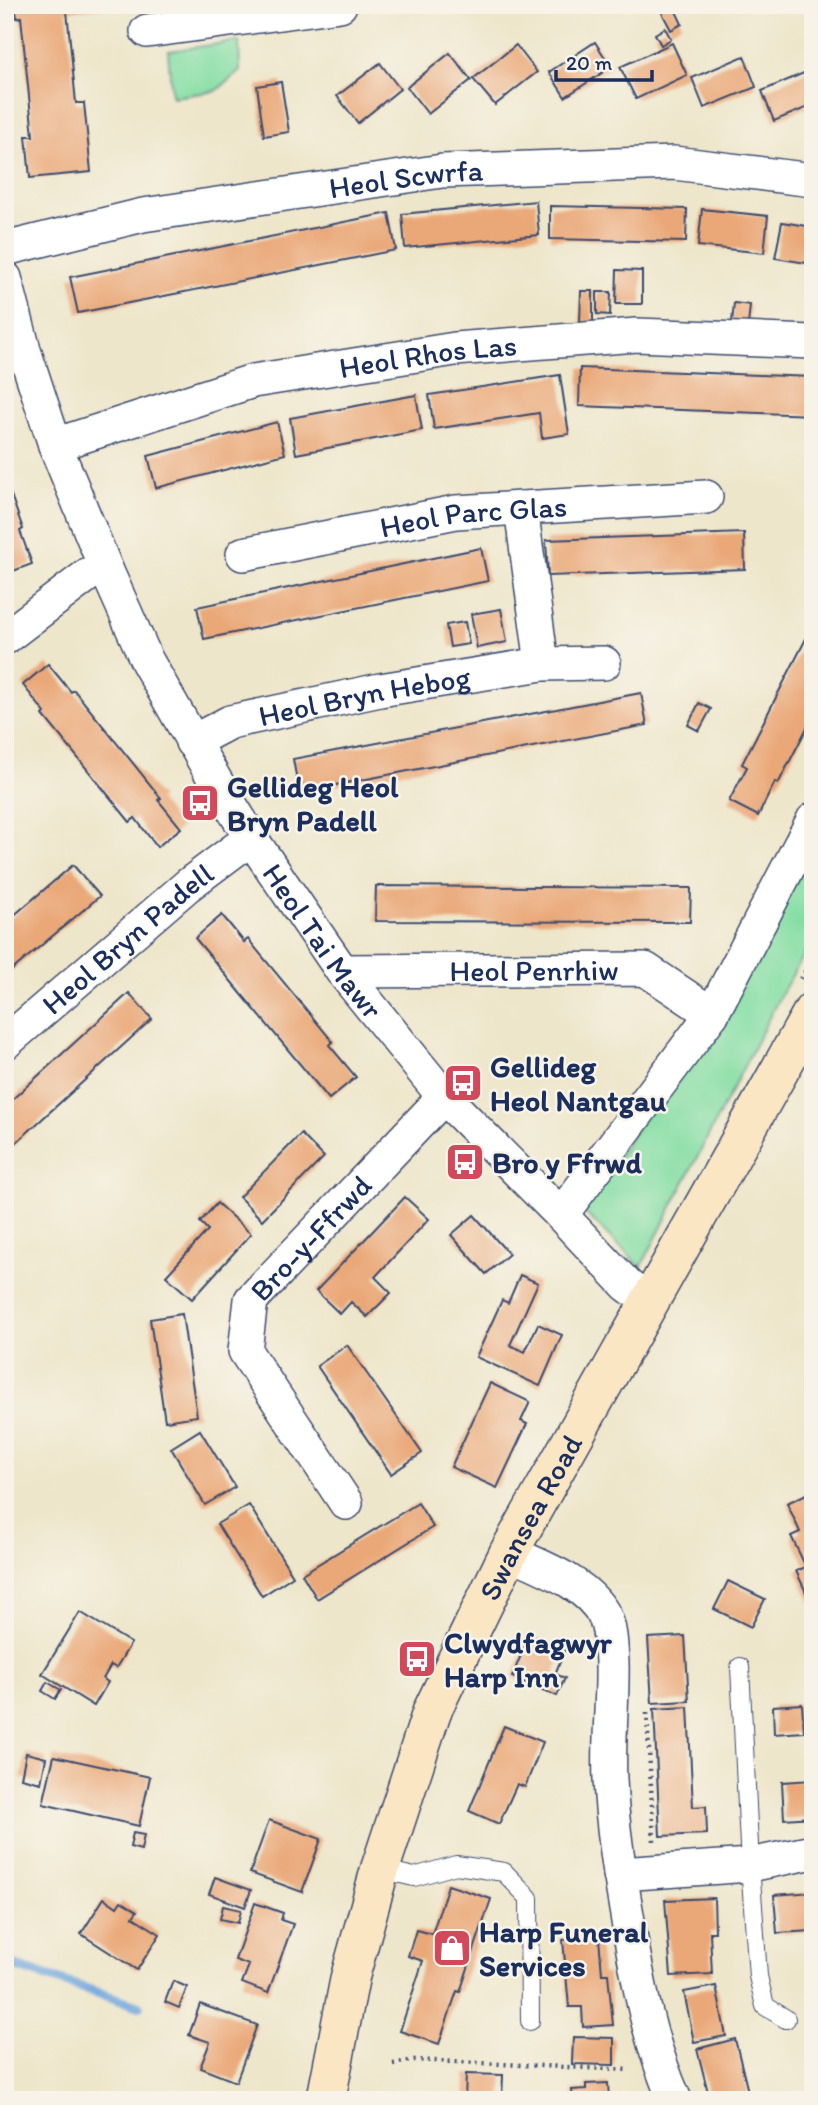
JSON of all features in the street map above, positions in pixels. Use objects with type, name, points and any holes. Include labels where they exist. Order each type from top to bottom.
[{"type":"street","points":[[147,31],[340,5]]},
{"type":"street","name":"Heol Scwrfa","points":[[5,249],[143,215],[442,171],[674,163],[813,180]]},
{"type":"street","name":"Heol Tai Mawr","points":[[5,278],[10,313],[55,445],[146,661],[253,841],[342,971],[444,1097],[561,1214],[626,1285],[648,1301]]},
{"type":"street","name":"Heol Rhos Las","points":[[55,445],[253,382],[456,349],[637,335],[813,342]]},
{"type":"street","name":"Heol Parc Glas","points":[[243,554],[456,512],[706,497]]},
{"type":"street","points":[[521,508],[542,664]]},
{"type":"street","points":[[5,638],[89,574],[106,569]]},
{"type":"street","name":"Heol Bryn Hebog","points":[[192,742],[230,722],[380,690],[542,664],[604,663]]},
{"type":"street","points":[[561,1214],[712,1014],[813,820]]},
{"type":"street","name":"Heol Bryn Padell","points":[[5,1043],[188,884],[236,849],[253,841]]},
{"type":"street","name":"Heol Penrhiw","points":[[342,971],[645,969],[712,1014]]},
{"type":"street","name":"Swansea Road","points":[[326,2100],[350,1977],[380,1869],[432,1711],[509,1552],[813,1011]]},
{"type":"street","name":"Bro-y-Ffrwd","points":[[346,1503],[245,1351],[251,1300],[444,1097]]},
{"type":"street","points":[[509,1552],[569,1582],[591,1597],[605,1617],[611,1638],[612,1672],[609,1774],[620,1874],[641,2000],[675,2100]]},
{"type":"street","points":[[620,1874],[750,1865],[813,1852]]},
{"type":"lane","points":[[740,1667],[750,1865],[761,1986],[765,2006],[786,2019]]},
{"type":"lane","points":[[380,1869],[414,1877],[456,1865],[503,1871],[529,1898],[530,2021]]},
{"type":"path","points":[[646,1709],[656,1871]]},
{"type":"path","points":[[393,2064],[414,2060],[636,2070],[661,2064]]},
{"type":"green space","points":[[239,41],[240,71],[216,91],[172,97],[168,51]]},
{"type":"green space","points":[[813,854],[813,940],[780,996],[641,1267],[583,1211]]},
{"type":"building","points":[[15,5],[113,5],[67,11],[76,103],[84,103],[91,172],[30,178],[26,136],[33,136],[21,17],[17,18]]},
{"type":"building","points":[[673,5],[682,24],[671,30],[659,7]]},
{"type":"building","points":[[665,28],[671,39],[661,45],[655,34]]},
{"type":"building","points":[[595,42],[611,67],[565,97],[549,72]]},
{"type":"building","points":[[672,43],[687,75],[636,99],[620,67]]},
{"type":"building","points":[[516,45],[537,72],[495,105],[473,79]]},
{"type":"building","points":[[450,53],[471,80],[428,114],[407,87]]},
{"type":"building","points":[[744,56],[756,87],[704,108],[692,78]]},
{"type":"building","points":[[380,63],[400,89],[358,123],[337,96]]},
{"type":"building","points":[[813,69],[813,105],[774,121],[762,91]]},
{"type":"building","points":[[281,82],[289,132],[264,136],[257,86]]},
{"type":"building","points":[[536,201],[539,235],[405,248],[402,214]]},
{"type":"building","points":[[550,206],[687,209],[686,242],[550,239]]},
{"type":"building","points":[[702,209],[768,216],[764,253],[698,246]]},
{"type":"building","points":[[389,213],[396,250],[78,313],[70,277]]},
{"type":"building","points":[[782,222],[813,227],[813,264],[775,258]]},
{"type":"building","points":[[617,270],[642,271],[642,304],[616,304]]},
{"type":"building","points":[[581,291],[593,291],[593,322],[580,322]]},
{"type":"building","points":[[597,292],[611,292],[610,315],[597,314]]},
{"type":"building","points":[[734,303],[750,305],[748,325],[732,323]]},
{"type":"building","points":[[580,368],[813,377],[813,415],[579,406]]},
{"type":"building","points":[[560,375],[569,434],[542,438],[539,413],[434,429],[429,395]]},
{"type":"building","points":[[416,395],[422,430],[296,454],[290,418]]},
{"type":"building","points":[[277,422],[285,454],[156,488],[148,456]]},
{"type":"building","points":[[5,478],[32,564],[5,574]]},
{"type":"building","points":[[744,533],[745,569],[548,576],[546,540]]},
{"type":"building","points":[[481,548],[488,581],[204,639],[197,607]]},
{"type":"building","points":[[501,609],[507,642],[477,648],[471,614]]},
{"type":"building","points":[[465,622],[469,644],[450,647],[446,625]]},
{"type":"building","points":[[813,625],[813,716],[778,784],[775,782],[758,816],[729,801],[747,767],[742,764]]},
{"type":"building","points":[[48,664],[71,692],[74,690],[161,798],[158,800],[181,828],[157,847],[135,818],[130,822],[43,715],[45,713],[23,685]]},
{"type":"building","points":[[641,693],[647,725],[299,792],[293,759]]},
{"type":"building","points":[[699,703],[711,709],[699,731],[688,725]]},
{"type":"building","points":[[73,865],[100,896],[5,976],[5,923]]},
{"type":"building","points":[[376,886],[691,888],[690,922],[375,921]]},
{"type":"building","points":[[222,915],[244,942],[248,939],[333,1042],[329,1045],[356,1077],[329,1099],[195,938]]},
{"type":"building","points":[[129,993],[152,1019],[8,1150],[5,1147],[5,1106]]},
{"type":"building","points":[[301,1134],[324,1157],[262,1220],[239,1197]]},
{"type":"building","points":[[405,1197],[429,1219],[375,1277],[391,1293],[367,1317],[351,1302],[340,1314],[316,1291]]},
{"type":"building","points":[[217,1203],[251,1234],[192,1299],[166,1276],[208,1230],[200,1222]]},
{"type":"building","points":[[474,1215],[509,1254],[486,1274],[451,1235]]},
{"type":"building","points":[[520,1275],[538,1283],[510,1345],[525,1352],[538,1324],[562,1335],[540,1386],[476,1357],[502,1300],[508,1303]]},
{"type":"building","points":[[182,1314],[197,1416],[165,1421],[150,1319]]},
{"type":"building","points":[[347,1345],[422,1453],[391,1474],[317,1366]]},
{"type":"building","points":[[490,1383],[530,1402],[521,1421],[527,1424],[497,1488],[451,1467]]},
{"type":"building","points":[[200,1430],[235,1487],[205,1505],[171,1448]]},
{"type":"building","points":[[813,1491],[813,1607],[796,1571],[806,1567],[791,1536],[800,1532],[787,1503]]},
{"type":"building","points":[[418,1503],[433,1527],[317,1599],[302,1574]]},
{"type":"building","points":[[249,1505],[293,1576],[262,1596],[217,1524]]},
{"type":"building","points":[[728,1581],[765,1599],[751,1627],[714,1609]]},
{"type":"building","points":[[80,1612],[131,1643],[116,1668],[111,1665],[103,1679],[108,1682],[94,1706],[42,1674]]},
{"type":"building","points":[[529,1635],[565,1650],[555,1674],[565,1678],[557,1696],[512,1677]]},
{"type":"building","points":[[685,1636],[689,1701],[652,1703],[648,1638]]},
{"type":"building","points":[[47,1682],[61,1690],[55,1699],[42,1691]]},
{"type":"building","points":[[802,1704],[804,1732],[774,1734],[773,1706]]},
{"type":"building","points":[[688,1707],[693,1807],[706,1806],[707,1834],[660,1836],[654,1709]]},
{"type":"building","points":[[504,1726],[543,1742],[525,1787],[517,1784],[499,1824],[469,1811]]},
{"type":"building","points":[[26,1753],[46,1758],[41,1783],[21,1778]]},
{"type":"building","points":[[54,1756],[150,1777],[139,1826],[43,1804]]},
{"type":"building","points":[[813,1780],[813,1817],[784,1819],[782,1782]]},
{"type":"building","points":[[269,1820],[321,1839],[302,1892],[250,1873]]},
{"type":"building","points":[[133,1833],[144,1835],[141,1850],[130,1847]]},
{"type":"building","points":[[215,1877],[251,1890],[245,1907],[209,1894]]},
{"type":"building","points":[[448,1885],[491,1899],[460,1992],[457,1991],[439,2044],[400,2031],[423,1961],[408,1956],[416,1930],[432,1934]]},
{"type":"building","points":[[813,1892],[813,1931],[777,1933],[774,1895]]},
{"type":"building","points":[[104,1898],[117,1907],[121,1901],[137,1911],[133,1917],[160,1934],[137,1970],[81,1934]]},
{"type":"building","points":[[714,1898],[715,1932],[710,1932],[712,1974],[671,1976],[665,1900]]},
{"type":"building","points":[[255,1903],[283,1913],[281,1920],[293,1924],[268,1993],[242,1983],[249,1965],[235,1960]]},
{"type":"building","points":[[223,1906],[241,1910],[238,1923],[220,1919]]},
{"type":"building","points":[[599,1937],[602,1974],[608,1974],[613,2025],[583,2027],[582,2007],[569,2007],[563,1940]]},
{"type":"building","points":[[173,1981],[187,1987],[179,2008],[165,2002]]},
{"type":"building","points":[[716,1986],[726,2036],[694,2042],[684,1992]]},
{"type":"building","points":[[200,2004],[257,2025],[236,2082],[200,2068],[210,2042],[189,2035]]},
{"type":"building","points":[[573,2037],[614,2038],[614,2065],[572,2064]]},
{"type":"building","points":[[735,2039],[750,2100],[710,2100],[697,2049]]},
{"type":"building","points":[[466,2074],[503,2075],[502,2100],[465,2100]]},
{"type":"building","points":[[608,2083],[609,2100],[573,2100],[572,2090],[586,2089],[586,2084]]},
{"type":"waterway","points":[[5,1963],[139,2006]]},
{"type":"place","name":"Gellideg Heol Bryn Padell","points":[[200,803]]},
{"type":"place","name":"Gellideg Heol Nantgau","points":[[463,1083]]},
{"type":"place","name":"Bro y Ffrwd","points":[[465,1162]]},
{"type":"place","name":"Clwydfagwyr Harp Inn","points":[[417,1659]]},
{"type":"place","name":"Harp Funeral Services","points":[[452,1948]]}]
